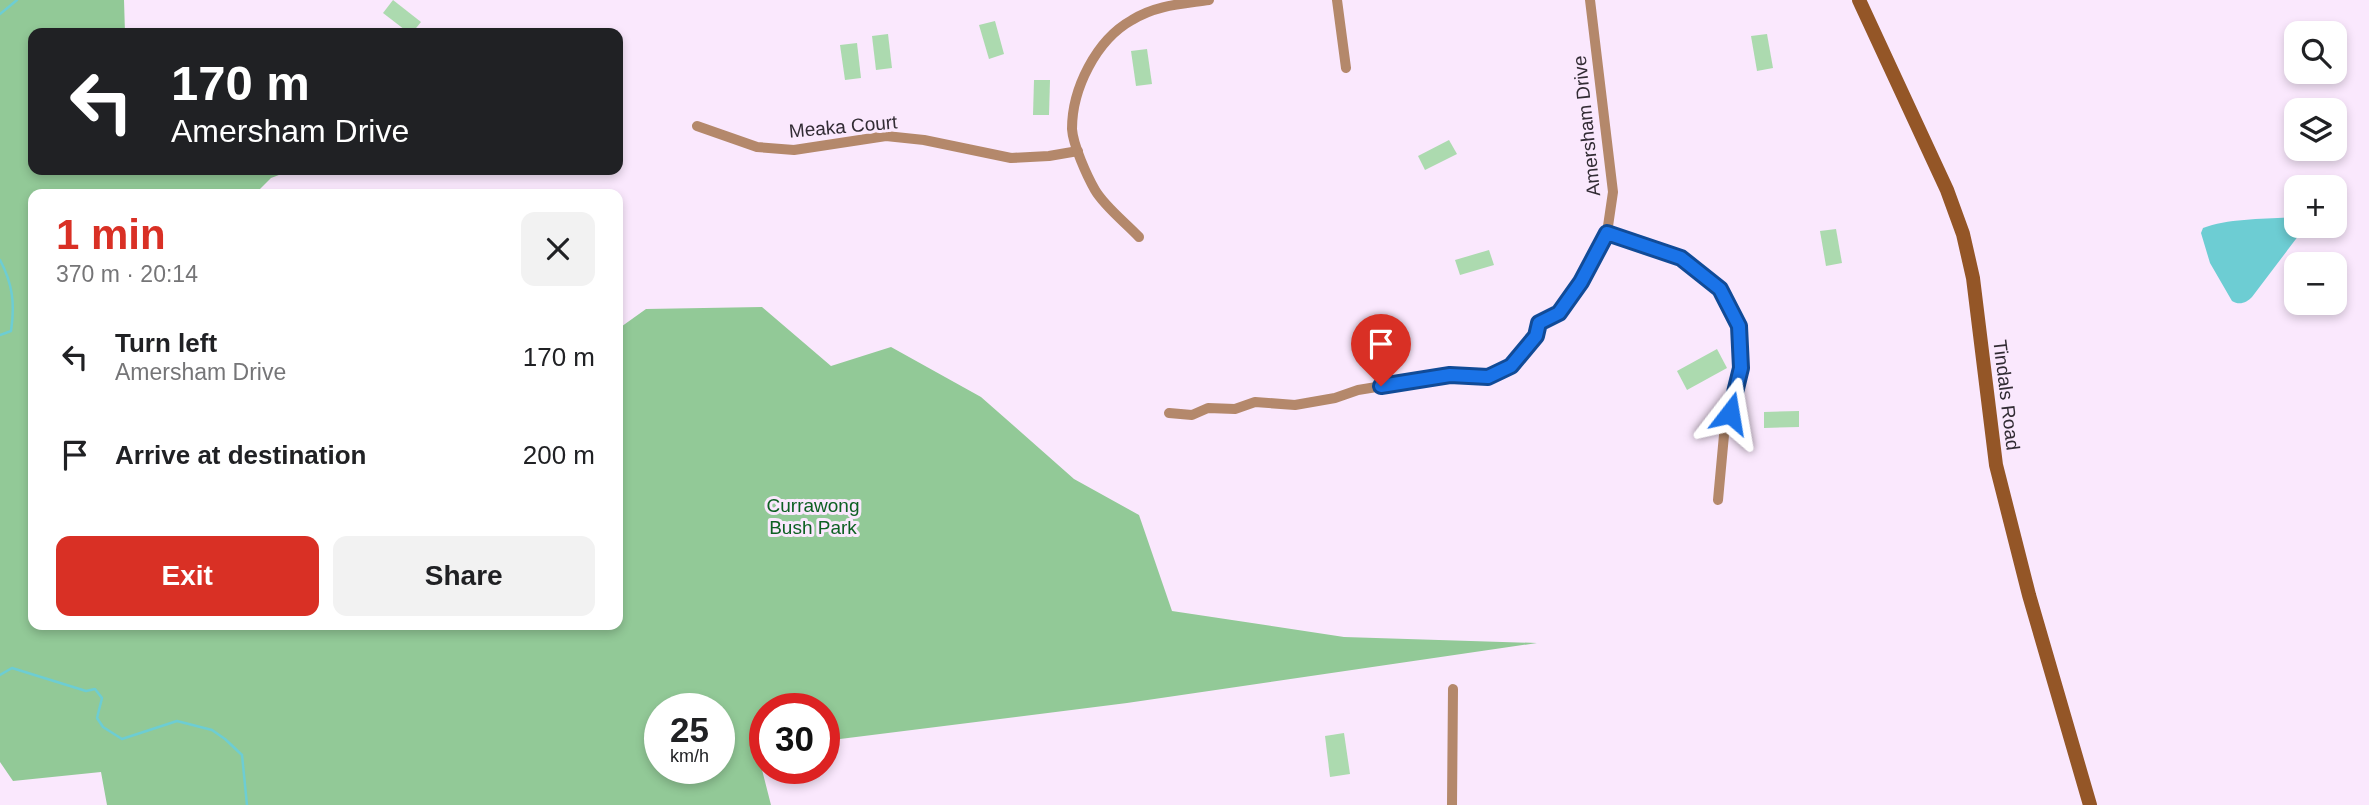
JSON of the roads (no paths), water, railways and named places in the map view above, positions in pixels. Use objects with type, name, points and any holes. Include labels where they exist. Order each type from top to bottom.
[{"type":"main road","name":"Tindals Road","points":[[1859,0],[1947,190],[1963,234],[1973,278],[1996,465],[2029,595],[2090,805]]},
{"type":"street","points":[[1139,237],[1096,191],[1078,151],[1072,131],[1077,96],[1090,64],[1112,36],[1131,20],[1163,6],[1209,0]]},
{"type":"street","points":[[1337,0],[1346,68]]},
{"type":"street","name":"Amersham Drive","points":[[1169,413],[1192,415],[1208,408],[1235,409],[1255,402],[1295,405],[1335,398],[1358,390],[1450,375],[1488,377],[1511,366],[1536,336],[1539,323],[1559,313],[1581,282],[1607,233],[1613,192],[1591,0]]},
{"type":"street","name":"Meaka Court","points":[[697,126],[757,147],[794,150],[886,136],[924,140],[1011,158],[1078,151]]},
{"type":"street","points":[[1607,233],[1681,258],[1720,289],[1739,326],[1741,368],[1724,435],[1718,500]]},
{"type":"street","points":[[1452,805],[1453,689]]},
{"type":"water","points":[[2284,218],[2284,238],[2297,238],[2252,297],[2243,303],[2232,301],[2210,263],[2201,233],[2203,228],[2236,221]]},
{"type":"waterway","points":[[0,14],[17,0]]},
{"type":"waterway","points":[[0,260],[10,286],[13,312],[11,331],[0,335]]},
{"type":"waterway","points":[[0,675],[12,668],[86,691],[95,689],[102,698],[97,718],[103,727],[122,739],[177,721],[212,730],[242,755],[247,805]]},
{"type":"park label","name":"Currawong Bush Park","points":[[813,516]]}]
